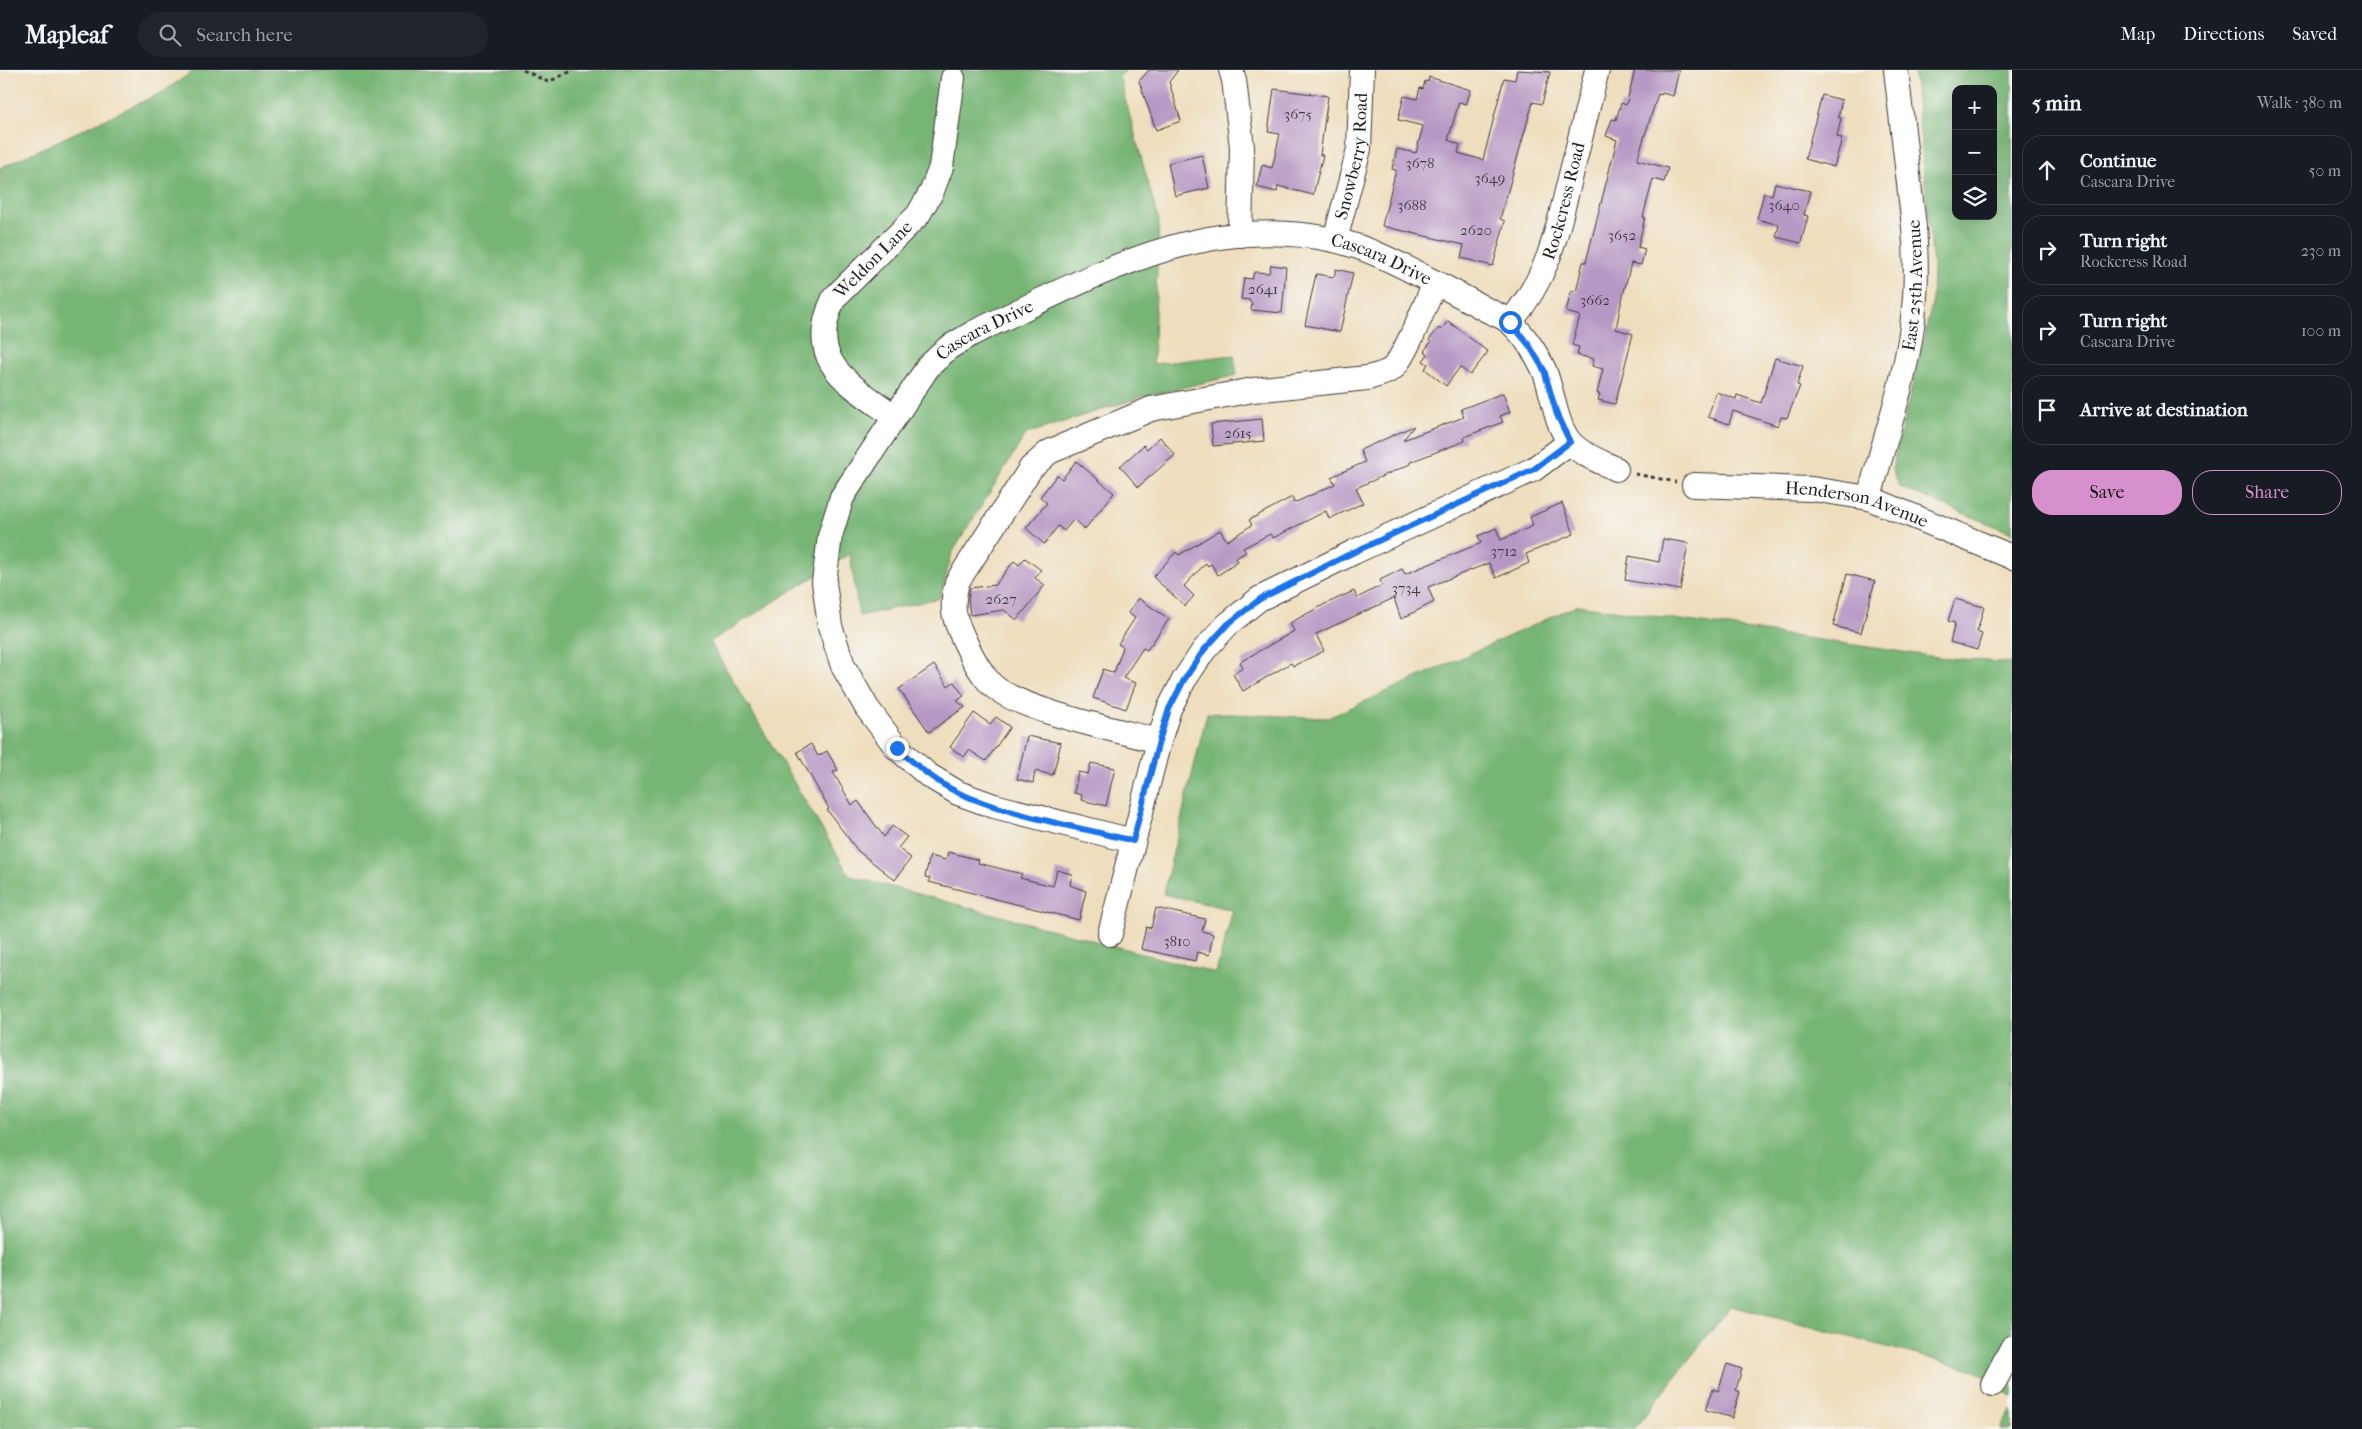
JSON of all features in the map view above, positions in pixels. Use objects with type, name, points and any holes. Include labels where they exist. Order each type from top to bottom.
[{"type":"street","points":[[1230,70],[1234,80],[1242,147],[1240,235]]},
{"type":"street","name":"Snowberry Road","points":[[1335,240],[1360,149],[1362,70]]},
{"type":"street","name":"Rockcress Road","points":[[1510,322],[1535,289],[1552,252],[1597,70]]},
{"type":"street","name":"East 25th Avenue","points":[[1868,498],[1906,360],[1914,308],[1915,243],[1896,70]]},
{"type":"street","name":"Weldon Lane","points":[[894,416],[844,381],[834,369],[825,350],[824,333],[827,314],[834,298],[918,214],[932,191],[941,167],[953,78]]},
{"type":"street","name":"Cascara Drive","points":[[1133,841],[994,806],[958,793],[928,775],[897,748],[867,708],[844,666],[830,626],[824,582],[830,536],[842,496],[928,367],[948,348],[973,333],[1136,258],[1209,237],[1240,235],[1308,236],[1335,240],[1376,255],[1510,322],[1529,345],[1544,370],[1557,415],[1570,442],[1590,456],[1622,471]]},
{"type":"street","points":[[1159,741],[1028,706],[990,684],[971,654],[954,618],[953,600],[957,582],[1031,468],[1048,452],[1151,409],[1254,390],[1367,378],[1379,375],[1392,369],[1400,357],[1435,283]]},
{"type":"street","points":[[1110,934],[1159,741],[1169,709],[1184,680],[1204,650],[1228,624],[1260,599],[1354,552],[1534,469],[1570,442]]},
{"type":"street","name":"Henderson Avenue","points":[[1694,485],[1812,488],[1868,498],[2012,557]]},
{"type":"street","points":[[1993,1384],[2012,1348]]},
{"type":"path","points":[[523,70],[548,82],[574,70]]},
{"type":"path","points":[[1622,471],[1694,485]]},
{"type":"green space","points":[[195,70],[1126,70],[1119,77],[1159,222],[1153,364],[1234,355],[1237,375],[1141,397],[1026,434],[952,553],[940,598],[859,616],[850,554],[710,642],[850,876],[1216,973],[1233,910],[1163,894],[1207,713],[1328,718],[1578,605],[1937,657],[2012,663],[2012,1397],[1975,1370],[1731,1306],[1634,1429],[0,1429],[0,168],[163,92]]},
{"type":"green space","points":[[1914,70],[2012,70],[2012,533],[1900,487],[1892,469],[1932,304],[1933,265]]},
{"type":"green space","points":[[2012,1410],[2012,1429],[2000,1429]]},
{"type":"building","points":[[1149,70],[1178,70],[1169,82],[1181,121],[1156,130],[1139,81]]},
{"type":"building","points":[[1517,70],[1550,72],[1542,104],[1533,102],[1500,219],[1505,221],[1493,266],[1461,258],[1464,245],[1382,226],[1396,170],[1392,169],[1397,149],[1416,153],[1423,126],[1398,120],[1404,96],[1417,99],[1420,88],[1423,89],[1425,81],[1428,82],[1429,77],[1471,90],[1466,104],[1459,102],[1448,140],[1460,145],[1458,153],[1483,160],[1504,78],[1515,80]]},
{"type":"building","points":[[1635,70],[1679,70],[1673,96],[1662,93],[1661,95],[1658,94],[1637,160],[1668,168],[1664,182],[1653,179],[1643,217],[1645,217],[1638,247],[1645,249],[1641,265],[1631,263],[1620,308],[1616,329],[1633,334],[1615,404],[1598,400],[1600,394],[1597,393],[1603,369],[1592,366],[1594,359],[1577,355],[1579,347],[1572,345],[1580,316],[1566,312],[1571,291],[1576,292],[1583,262],[1586,262],[1617,140],[1606,136],[1612,119],[1616,120],[1621,103],[1626,105]]},
{"type":"building","points":[[1274,89],[1328,96],[1320,155],[1323,155],[1313,195],[1278,186],[1277,192],[1257,187],[1262,165],[1272,168],[1280,134],[1268,132]]},
{"type":"building","points":[[1822,95],[1842,100],[1838,117],[1841,118],[1837,137],[1842,138],[1834,167],[1805,159]]},
{"type":"building","points":[[1202,155],[1209,188],[1175,196],[1168,163]]},
{"type":"building","points":[[1775,183],[1810,191],[1804,215],[1808,216],[1801,243],[1776,237],[1779,225],[1757,219],[1764,193],[1772,195]]},
{"type":"building","points":[[1271,265],[1286,267],[1282,313],[1251,310],[1252,303],[1250,300],[1241,299],[1244,278],[1252,279],[1254,272],[1269,273]]},
{"type":"building","points":[[1336,269],[1353,273],[1340,332],[1305,325],[1316,274],[1334,277]]},
{"type":"building","points":[[1448,321],[1488,352],[1470,375],[1460,367],[1446,386],[1425,369],[1428,364],[1423,361],[1428,354],[1424,351],[1431,342],[1429,340]]},
{"type":"building","points":[[1775,358],[1803,366],[1797,385],[1800,386],[1787,418],[1781,417],[1778,426],[1733,411],[1729,424],[1708,417],[1716,392],[1736,399],[1737,395],[1761,403]]},
{"type":"building","points":[[1503,393],[1510,412],[1500,416],[1503,422],[1464,437],[1465,441],[1410,462],[1410,464],[1356,488],[1363,503],[1329,519],[1326,511],[1273,538],[1270,534],[1243,548],[1246,552],[1236,558],[1238,562],[1218,575],[1211,564],[1208,566],[1206,563],[1184,586],[1194,596],[1185,606],[1153,577],[1176,552],[1179,555],[1220,530],[1227,541],[1252,525],[1249,520],[1292,497],[1294,503],[1335,484],[1331,477],[1365,462],[1360,450],[1414,426],[1403,440],[1464,417],[1461,409]]},
{"type":"building","points":[[1262,419],[1264,441],[1213,446],[1211,424]]},
{"type":"building","points":[[1160,437],[1175,455],[1138,487],[1120,466],[1144,445],[1147,449]]},
{"type":"building","points":[[1076,461],[1114,493],[1085,529],[1074,519],[1064,531],[1058,526],[1044,544],[1026,528],[1047,503],[1040,497],[1057,475],[1062,479]]},
{"type":"building","points":[[1562,503],[1574,534],[1526,554],[1529,563],[1496,578],[1489,563],[1428,587],[1434,602],[1401,619],[1394,598],[1316,634],[1324,651],[1293,666],[1291,663],[1243,691],[1233,674],[1243,668],[1240,662],[1294,631],[1290,623],[1325,604],[1354,591],[1357,598],[1382,585],[1380,580],[1402,569],[1405,574],[1481,543],[1478,536],[1496,528],[1501,540],[1533,526],[1530,517]]},
{"type":"building","points":[[1663,539],[1688,543],[1680,590],[1625,580],[1629,556],[1659,562]]},
{"type":"building","points":[[1025,558],[1041,570],[1035,578],[1045,585],[1017,620],[1004,610],[970,615],[968,598],[970,588],[995,585],[1014,561],[1019,565]]},
{"type":"building","points":[[1847,574],[1875,581],[1861,633],[1833,626]]},
{"type":"building","points":[[1138,598],[1169,619],[1147,650],[1143,648],[1123,678],[1136,683],[1126,709],[1093,698],[1103,669],[1114,673],[1123,647],[1118,644],[1135,618],[1128,613]]},
{"type":"building","points":[[1955,599],[1984,607],[1977,632],[1982,634],[1977,650],[1950,642],[1955,623],[1948,621]]},
{"type":"building","points":[[934,665],[948,686],[954,682],[964,696],[957,701],[965,707],[929,732],[899,689]]},
{"type":"building","points":[[974,713],[990,724],[996,717],[1010,727],[986,761],[969,750],[964,757],[950,747]]},
{"type":"building","points":[[1027,736],[1061,743],[1053,775],[1035,771],[1033,783],[1017,779]]},
{"type":"building","points":[[811,744],[818,756],[827,751],[838,770],[833,772],[852,805],[858,801],[884,837],[892,826],[907,837],[898,848],[911,858],[895,880],[858,851],[827,810],[829,809],[797,752]]},
{"type":"building","points":[[1091,763],[1115,768],[1106,806],[1081,800],[1082,795],[1074,793],[1078,772],[1088,774]]},
{"type":"building","points":[[948,852],[979,860],[978,863],[1022,874],[1020,878],[1053,886],[1057,870],[1072,874],[1070,885],[1086,891],[1079,920],[929,882],[930,878],[925,877],[930,856],[946,860]]},
{"type":"building","points":[[1156,908],[1205,919],[1202,931],[1213,934],[1209,955],[1197,952],[1195,961],[1141,949],[1146,927],[1151,928]]},
{"type":"building","points":[[1727,1364],[1742,1369],[1736,1390],[1740,1392],[1732,1418],[1706,1410],[1713,1389],[1718,1391]]},
{"type":"route","points":[[897,748],[928,775],[958,793],[994,806],[1133,841],[1169,709],[1184,680],[1204,650],[1228,624],[1260,599],[1354,552],[1534,469],[1570,442],[1557,415],[1544,370],[1529,345],[1510,322]]}]
